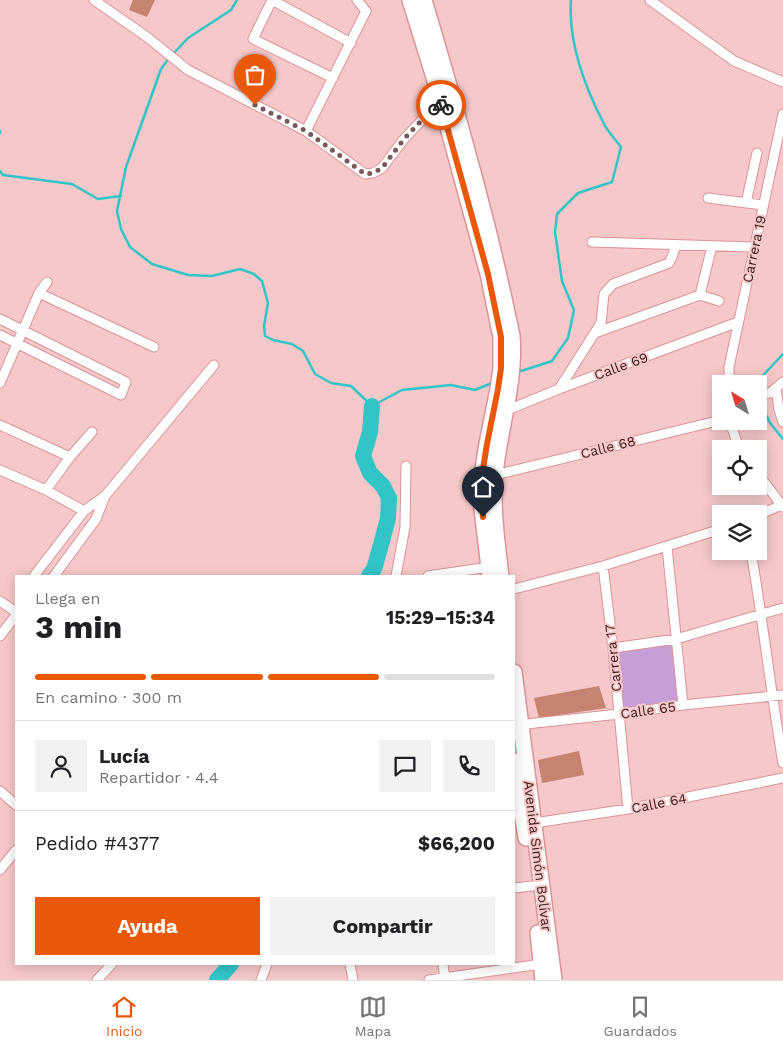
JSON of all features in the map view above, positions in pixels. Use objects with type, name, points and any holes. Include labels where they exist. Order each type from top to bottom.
[{"type":"main road","points":[[410,0],[438,87],[440,101],[498,271],[512,336],[504,389],[487,444],[482,475],[481,501],[494,573]]},
{"type":"main road","points":[[424,0],[453,97],[476,209]]},
{"type":"main road","points":[[494,573],[495,475],[505,411],[504,389]]},
{"type":"main road","name":"Avenida Simón Bolívar","points":[[515,690],[517,725],[534,824],[554,980]]},
{"type":"main road","name":"Avenida Simón Bolívar","points":[[515,776],[517,806],[532,886],[543,980]]},
{"type":"street","points":[[94,0],[153,41],[188,70],[306,131],[365,174],[373,173],[382,168],[404,139],[440,101]]},
{"type":"street","points":[[333,78],[253,39],[272,0],[351,43]]},
{"type":"street","points":[[306,131],[366,11],[357,0]]},
{"type":"street","points":[[650,0],[734,62],[783,82]]},
{"type":"street","name":"Carrera 19","points":[[729,375],[738,322],[783,114]]},
{"type":"street","points":[[746,203],[757,152]]},
{"type":"street","points":[[708,198],[763,205]]},
{"type":"street","points":[[592,242],[754,247]]},
{"type":"street","points":[[559,389],[602,323],[604,294],[607,289],[613,284],[668,263],[676,245]]},
{"type":"street","points":[[700,295],[712,246]]},
{"type":"street","points":[[0,383],[22,329],[39,293],[47,282]]},
{"type":"street","points":[[39,293],[154,347]]},
{"type":"street","points":[[595,333],[700,295],[718,301]]},
{"type":"street","points":[[0,319],[126,382],[121,395],[0,335]]},
{"type":"street","name":"Calle 69","points":[[505,411],[738,322]]},
{"type":"street","points":[[35,575],[84,511],[105,496],[214,365]]},
{"type":"street","points":[[768,393],[780,385]]},
{"type":"street","points":[[780,385],[779,410],[783,422]]},
{"type":"street","name":"Calle 68","points":[[495,475],[712,422]]},
{"type":"street","points":[[0,425],[70,457]]},
{"type":"street","points":[[46,490],[70,457],[92,432]]},
{"type":"street","points":[[396,575],[404,527],[406,466]]},
{"type":"street","points":[[0,470],[46,490],[84,511]]},
{"type":"street","points":[[767,486],[782,506],[767,512]]},
{"type":"street","points":[[55,575],[96,519],[105,496]]},
{"type":"street","points":[[515,589],[603,566],[712,532]]},
{"type":"street","points":[[667,546],[683,705]]},
{"type":"street","points":[[753,560],[783,763]]},
{"type":"street","name":"Carrera 17","points":[[603,566],[613,648],[628,809]]},
{"type":"street","points":[[450,575],[494,573]]},
{"type":"street","points":[[0,601],[15,612]]},
{"type":"street","points":[[613,648],[676,639],[783,608]]},
{"type":"street","points":[[0,636],[15,614]]},
{"type":"street","name":"Calle 65","points":[[517,725],[783,695]]},
{"type":"street","name":"Calle 64","points":[[534,824],[628,809],[783,778]]},
{"type":"street","points":[[0,791],[15,804]]},
{"type":"street","points":[[0,870],[15,851]]},
{"type":"street","points":[[515,888],[532,886]]},
{"type":"street","points":[[429,980],[541,964]]},
{"type":"street","points":[[97,980],[111,965]]},
{"type":"street","points":[[261,980],[267,965]]},
{"type":"street","points":[[350,965],[353,980]]},
{"type":"street","points":[[443,965],[445,979]]},
{"type":"shaded area","points":[[676,639],[683,705],[619,714],[613,648]]},
{"type":"building","points":[[133,0],[155,0],[147,17],[129,10]]},
{"type":"building","points":[[599,686],[606,708],[539,718],[534,698]]},
{"type":"building","points":[[579,751],[584,775],[542,783],[538,760]]},
{"type":"waterway","points":[[173,54],[188,38],[231,10],[237,0]]},
{"type":"waterway","points":[[518,372],[552,361],[568,338],[574,310],[562,281],[555,232],[557,214],[578,193],[612,182],[621,147],[605,125],[584,78],[572,32],[571,0]]},
{"type":"waterway","points":[[169,58],[161,69],[126,167],[117,211],[121,229],[130,247],[152,264],[188,275],[212,276],[240,269],[254,274],[262,281],[268,303],[264,326],[265,336],[273,340],[292,344],[303,351],[315,374],[331,383],[351,386],[372,406],[402,390],[451,385],[475,390],[492,383]]},
{"type":"waterway","points":[[0,171],[3,175],[72,184],[98,199],[121,196]]},
{"type":"waterway","points":[[763,375],[783,354]]},
{"type":"waterway","points":[[370,575],[374,569],[388,518],[389,498],[383,486],[370,473],[363,456],[370,432],[372,406]]},
{"type":"waterway","points":[[768,419],[783,439]]},
{"type":"waterway","points":[[217,980],[230,965]]},
{"type":"way so far","points":[[255,105],[306,131],[365,174],[373,173],[382,168],[404,139],[440,101],[441,105]]},
{"type":"route","points":[[441,105],[488,274],[501,337],[501,368],[482,475],[481,501],[483,517]]}]
